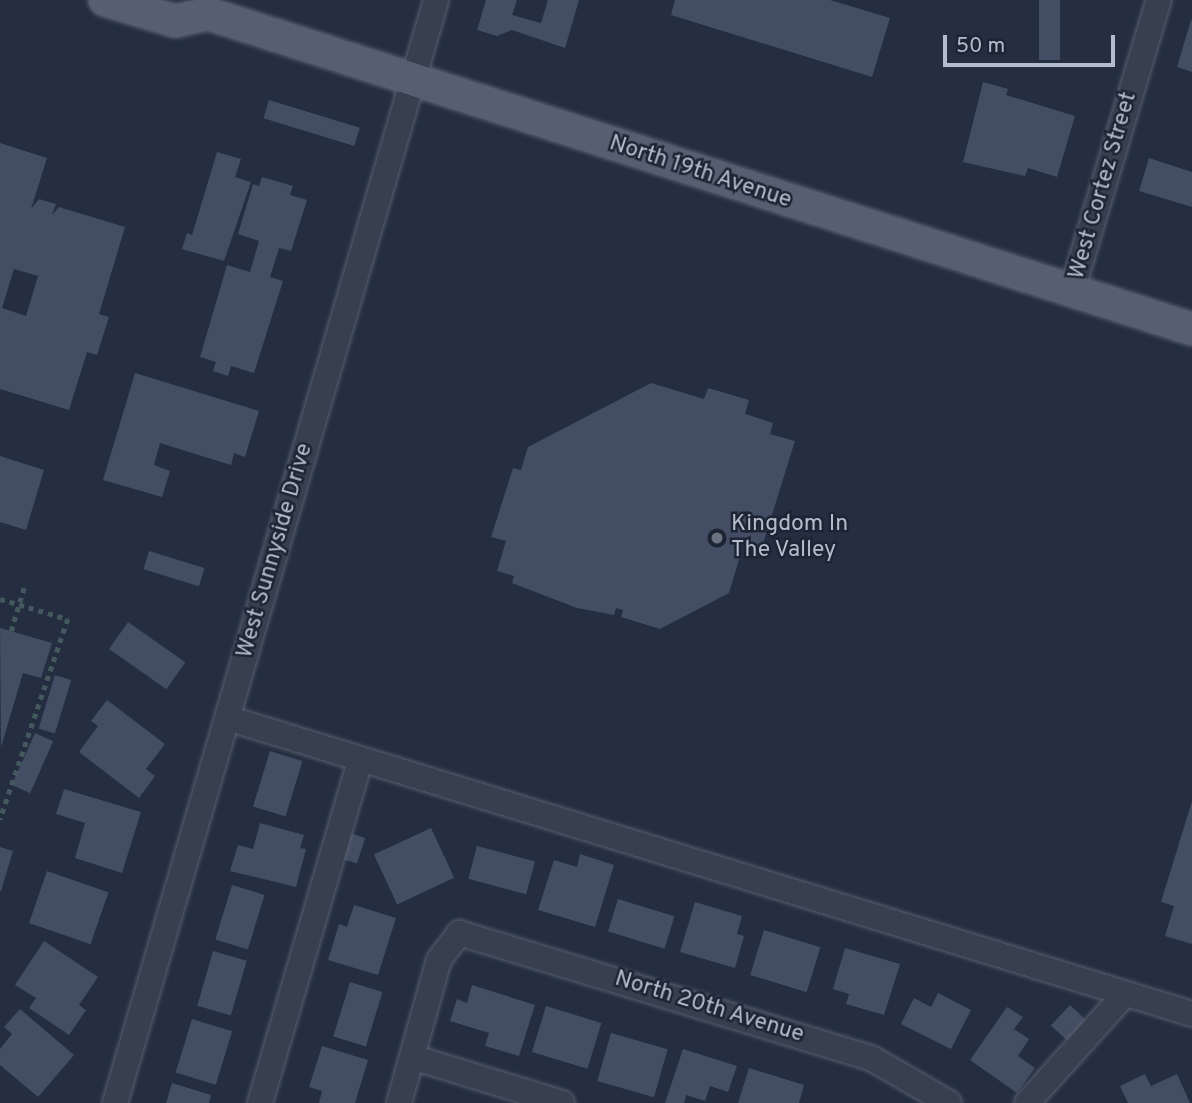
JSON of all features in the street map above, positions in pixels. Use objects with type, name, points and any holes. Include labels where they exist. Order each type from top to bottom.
[{"type":"main road","name":"North 19th Avenue","points":[[105,0],[175,21],[204,7],[414,79],[1192,329]]},
{"type":"street","name":"West Sunnyside Drive","points":[[115,1103],[436,0]]},
{"type":"street","name":"West Cortez Street","points":[[1073,291],[1159,0]]},
{"type":"street","points":[[227,718],[1192,1014]]},
{"type":"street","points":[[260,1103],[360,760]]},
{"type":"street","name":"North 20th Avenue","points":[[412,1057],[439,960],[459,933],[871,1058],[949,1103]]},
{"type":"street","points":[[1027,1103],[1125,994]]},
{"type":"street","points":[[399,1103],[412,1057],[562,1103]]},
{"type":"path","points":[[11,631],[25,584]]},
{"type":"path","points":[[0,599],[68,619],[0,820]]},
{"type":"building","points":[[486,0],[517,0],[512,15],[541,23],[548,0],[579,0],[565,48],[512,30],[497,36],[477,30]]},
{"type":"building","points":[[675,0],[830,0],[890,18],[872,77],[671,15]]},
{"type":"building","points":[[1039,0],[1060,0],[1060,60],[1039,60]]},
{"type":"building","points":[[1192,20],[1192,72],[1177,67]]},
{"type":"building","points":[[983,82],[1008,89],[1006,95],[1075,116],[1057,177],[1028,168],[1025,176],[963,162]]},
{"type":"building","points":[[269,100],[360,128],[354,146],[263,118]]},
{"type":"building","points":[[0,143],[47,158],[31,209],[39,199],[56,204],[52,215],[59,207],[125,227],[99,314],[109,317],[97,355],[87,352],[69,410],[0,389]],"holes":[[[14,269],[38,276],[26,316],[2,308]]]},
{"type":"building","points":[[217,152],[241,159],[235,177],[251,182],[224,261],[182,249],[187,233],[192,235]]},
{"type":"building","points":[[1149,158],[1192,172],[1192,207],[1139,191]]},
{"type":"building","points":[[262,177],[293,186],[290,195],[307,200],[291,251],[279,248],[270,277],[283,281],[254,373],[231,366],[228,376],[213,371],[216,362],[200,357],[227,265],[250,272],[259,241],[238,234],[253,184],[259,186]]},
{"type":"building","points":[[135,373],[259,411],[245,457],[234,453],[231,465],[160,443],[154,465],[170,471],[162,497],[103,480]]},
{"type":"building","points":[[651,383],[704,399],[708,388],[749,400],[745,414],[773,423],[770,434],[795,441],[761,550],[737,542],[734,551],[741,553],[729,593],[660,629],[621,617],[623,610],[616,608],[614,615],[577,608],[512,583],[514,576],[497,571],[506,541],[491,537],[513,468],[521,470],[528,447]]},
{"type":"building","points":[[0,456],[44,470],[26,530],[0,522]]},
{"type":"building","points":[[149,551],[204,568],[199,586],[143,569]]},
{"type":"building","points":[[128,622],[185,662],[166,689],[109,649]]},
{"type":"building","points":[[0,628],[52,643],[41,678],[23,673],[1,747]]},
{"type":"building","points":[[55,675],[71,680],[55,734],[39,729]]},
{"type":"building","points":[[107,700],[165,744],[146,769],[155,776],[139,798],[79,752],[98,726],[91,721]]},
{"type":"building","points":[[35,733],[53,741],[30,793],[12,785]]},
{"type":"building","points":[[270,751],[303,761],[286,816],[253,806]]},
{"type":"building","points":[[64,789],[141,812],[122,873],[75,858],[85,823],[56,814]]},
{"type":"building","points":[[1192,801],[1192,944],[1165,936],[1174,906],[1161,902]]},
{"type":"building","points":[[260,823],[304,835],[300,848],[306,849],[296,887],[230,871],[238,845],[253,849]]},
{"type":"building","points":[[431,828],[454,878],[397,904],[374,855]]},
{"type":"building","points":[[350,833],[365,838],[357,864],[342,859]]},
{"type":"building","points":[[477,846],[535,862],[526,894],[468,879]]},
{"type":"building","points":[[0,847],[13,851],[1,891],[0,891]]},
{"type":"building","points":[[580,854],[614,865],[595,927],[538,910],[554,860],[577,867]]},
{"type":"building","points":[[47,871],[108,892],[91,944],[29,923]]},
{"type":"building","points":[[232,885],[265,895],[248,949],[215,940]]},
{"type":"building","points":[[618,899],[674,916],[664,949],[608,932]]},
{"type":"building","points":[[695,902],[742,916],[737,934],[744,936],[735,968],[680,952]]},
{"type":"building","points":[[354,905],[396,918],[378,975],[328,960],[339,924],[347,927]]},
{"type":"building","points":[[764,930],[820,947],[807,992],[750,975]]},
{"type":"building","points":[[44,941],[98,977],[79,1005],[86,1010],[69,1035],[29,1008],[36,998],[15,985]]},
{"type":"building","points":[[845,948],[900,964],[884,1015],[846,1004],[849,994],[833,989]]},
{"type":"building","points":[[213,951],[247,961],[231,1015],[197,1006]]},
{"type":"building","points":[[350,982],[383,992],[366,1046],[333,1037]]},
{"type":"building","points":[[472,985],[535,1005],[519,1056],[485,1046],[489,1033],[450,1021],[457,999],[467,1003]]},
{"type":"building","points":[[938,993],[971,1010],[951,1049],[901,1024],[914,998],[931,1007]]},
{"type":"building","points":[[1070,1005],[1087,1021],[1068,1041],[1051,1025]]},
{"type":"building","points":[[546,1006],[601,1023],[587,1069],[532,1052]]},
{"type":"building","points":[[1007,1007],[1023,1017],[1014,1029],[1029,1039],[1018,1056],[1035,1068],[1017,1093],[970,1060]]},
{"type":"building","points":[[20,1009],[74,1055],[38,1097],[0,1065],[0,1049],[12,1034],[4,1027]]},
{"type":"building","points":[[192,1019],[232,1031],[216,1085],[176,1073]]},
{"type":"building","points":[[611,1033],[668,1049],[654,1097],[597,1081]]},
{"type":"building","points":[[322,1046],[368,1060],[355,1103],[319,1103],[322,1091],[309,1087]]},
{"type":"building","points":[[683,1049],[737,1066],[728,1092],[710,1086],[705,1101],[686,1095],[684,1103],[665,1103]]},
{"type":"building","points":[[749,1068],[804,1085],[799,1103],[738,1103]]},
{"type":"building","points":[[1145,1074],[1151,1086],[1177,1074],[1190,1103],[1128,1103],[1120,1086]]},
{"type":"building","points":[[172,1083],[211,1095],[209,1103],[166,1103]]},
{"type":"place","name":"Kingdom In The Valley","points":[[717,538]]}]
